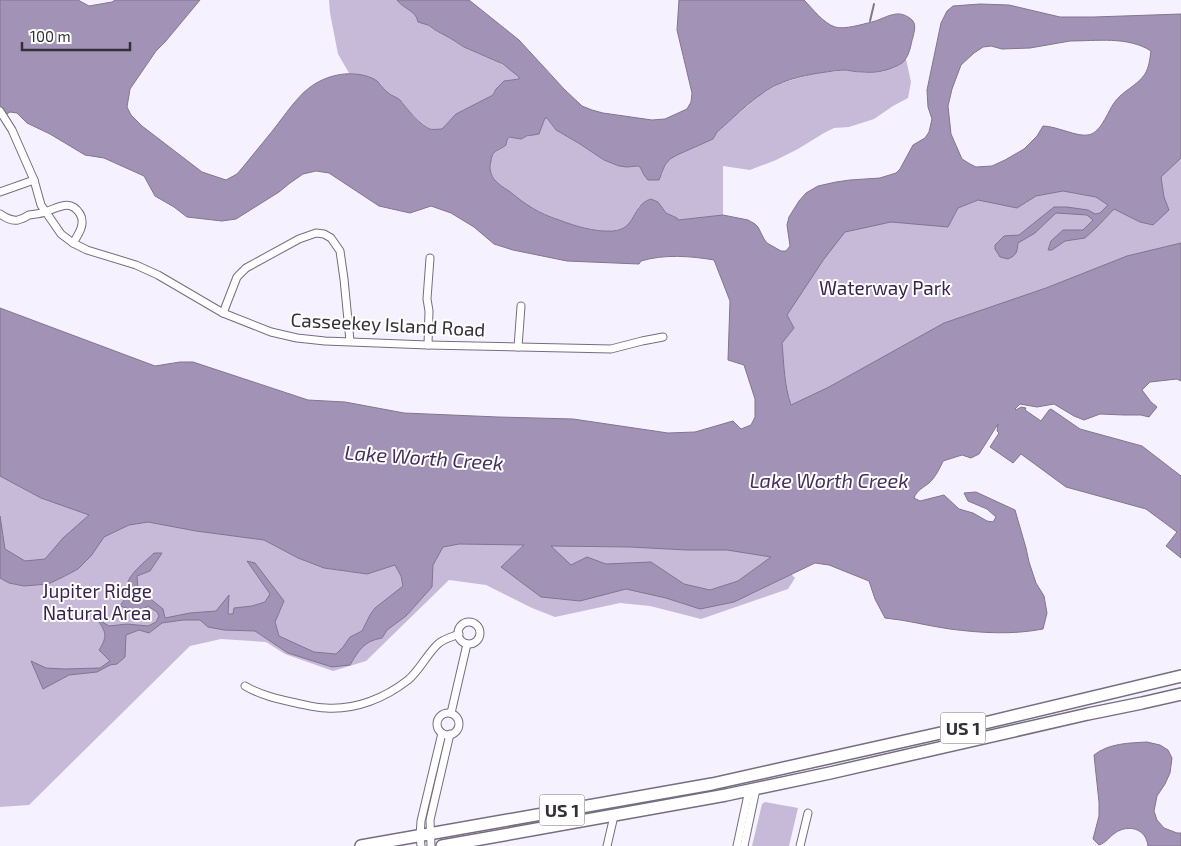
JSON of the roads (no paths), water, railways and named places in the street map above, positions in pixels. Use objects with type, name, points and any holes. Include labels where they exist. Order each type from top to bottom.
[{"type":"main road","name":"US 1","points":[[361,846],[426,840],[618,800],[712,784],[1086,700],[1181,676]]},
{"type":"main road","name":"US 1","points":[[442,846],[695,801],[1181,694]]},
{"type":"main road","points":[[983,738],[989,728],[1061,710],[1086,700]]},
{"type":"main road","points":[[915,753],[929,744],[964,736],[972,726]]},
{"type":"main road","points":[[695,801],[701,792],[792,771],[806,764]]},
{"type":"main road","points":[[504,835],[536,824],[603,811],[618,800]]},
{"type":"street","name":"Casseekey Island Road","points":[[0,111],[12,130],[34,180],[41,204],[61,234],[87,250],[158,274],[223,313],[271,332],[297,338],[350,342],[611,349],[663,337]]},
{"type":"street","points":[[0,192],[34,180]]},
{"type":"street","points":[[0,214],[8,219],[18,220],[46,212],[58,206],[69,205],[77,210],[82,218],[81,226],[73,243]]},
{"type":"street","points":[[223,313],[237,276],[246,268],[299,239],[316,232],[331,238],[340,251],[350,342]]},
{"type":"street","points":[[428,345],[429,310],[427,299],[430,258]]},
{"type":"street","points":[[518,347],[521,306]]},
{"type":"street","points":[[245,686],[256,692],[279,699],[325,708],[363,705],[388,693],[409,679],[438,644],[458,634],[461,626],[466,623],[472,623],[478,626],[480,632],[478,640],[471,644],[462,641],[458,634]]},
{"type":"street","points":[[451,714],[467,644]]},
{"type":"street","points":[[448,713],[456,717],[459,723],[456,730],[446,734],[438,726],[438,720],[442,715],[448,713]]},
{"type":"street","points":[[426,840],[421,821],[446,734]]},
{"type":"street","points":[[737,846],[753,789]]},
{"type":"street","points":[[744,846],[753,789]]},
{"type":"street","points":[[800,846],[808,813]]},
{"type":"street","points":[[607,846],[614,816]]},
{"type":"water","name":"Lake Worth Creek","points":[[0,0],[78,0],[89,6],[115,0],[200,0],[156,51],[130,89],[127,107],[131,115],[142,126],[202,172],[226,180],[237,174],[304,92],[316,83],[332,76],[358,74],[374,79],[385,90],[400,100],[422,124],[430,129],[442,129],[456,114],[493,95],[504,81],[519,79],[503,64],[464,47],[428,25],[418,22],[415,15],[397,0],[469,0],[519,40],[582,106],[603,113],[652,120],[665,119],[687,109],[691,102],[692,93],[677,30],[679,0],[804,0],[826,22],[839,28],[872,22],[894,14],[908,17],[915,26],[908,53],[901,64],[878,72],[843,70],[813,74],[774,86],[749,104],[717,132],[713,139],[670,159],[665,165],[659,180],[648,180],[638,166],[619,166],[604,160],[556,130],[547,118],[545,118],[539,134],[521,139],[509,137],[506,145],[495,152],[492,157],[491,172],[499,184],[538,211],[572,224],[598,231],[620,230],[630,222],[640,206],[651,199],[658,202],[666,213],[678,220],[723,215],[748,220],[758,227],[767,243],[781,251],[786,251],[790,246],[787,225],[789,217],[806,193],[818,186],[836,182],[880,178],[896,173],[913,145],[925,138],[929,132],[932,119],[928,107],[927,90],[941,23],[947,11],[953,6],[980,4],[1009,5],[1060,17],[1181,14],[1181,158],[1161,177],[1164,197],[1169,210],[1153,225],[1140,222],[1114,209],[1085,238],[1065,241],[1052,250],[1048,250],[1051,241],[1063,230],[1083,230],[1093,220],[1087,215],[1056,213],[1035,233],[1018,243],[1015,255],[1008,259],[1000,257],[995,249],[995,245],[1004,236],[1019,235],[1054,207],[1088,210],[1095,214],[1100,213],[1108,205],[1096,197],[1063,191],[1036,196],[1017,208],[978,200],[958,208],[948,227],[891,222],[845,232],[824,259],[787,315],[794,328],[782,343],[786,382],[791,405],[829,387],[944,323],[1046,288],[1127,256],[1181,243],[1181,381],[1177,379],[1150,382],[1142,390],[1157,407],[1149,417],[1141,415],[1100,414],[1084,420],[1054,404],[1037,407],[1020,404],[1015,409],[1026,408],[1025,410],[1041,421],[1051,409],[1080,429],[1142,446],[1181,476],[1181,558],[1166,546],[1177,532],[1146,509],[1066,487],[1021,454],[1013,463],[990,447],[999,433],[997,431],[998,424],[979,454],[971,458],[962,455],[943,461],[933,478],[918,491],[914,498],[920,501],[944,495],[959,509],[993,522],[996,517],[987,509],[968,501],[964,493],[976,492],[1015,510],[1036,583],[1044,596],[1047,613],[1043,629],[1008,633],[973,632],[885,618],[875,599],[869,581],[829,565],[815,563],[734,602],[700,609],[666,598],[626,589],[580,601],[541,597],[501,567],[524,545],[459,544],[443,547],[433,565],[432,587],[406,616],[387,630],[382,638],[366,644],[350,665],[332,667],[288,653],[255,631],[224,630],[208,627],[200,620],[183,620],[162,623],[149,633],[139,630],[126,635],[125,657],[117,664],[110,665],[97,672],[69,675],[43,689],[31,661],[46,668],[65,669],[100,668],[110,661],[99,650],[104,641],[105,634],[97,619],[109,626],[127,624],[148,626],[156,622],[159,616],[157,612],[148,606],[138,612],[120,606],[126,597],[127,584],[130,578],[154,553],[162,553],[150,571],[137,576],[138,589],[163,609],[165,618],[190,613],[216,611],[229,595],[228,614],[233,614],[234,608],[265,602],[270,594],[247,561],[255,563],[284,601],[275,622],[279,636],[314,652],[336,654],[350,637],[362,631],[375,608],[403,586],[401,576],[395,565],[367,574],[324,568],[298,558],[264,540],[196,531],[148,522],[129,525],[104,537],[91,556],[78,569],[48,584],[24,586],[9,583],[0,578],[0,516],[5,549],[25,561],[45,559],[63,538],[89,515],[41,498],[0,476],[0,308],[155,366],[193,362],[308,400],[345,402],[404,413],[573,419],[668,433],[695,432],[733,421],[741,429],[751,425],[755,417],[755,399],[744,365],[728,360],[730,301],[714,260],[678,256],[659,257],[641,261],[639,264],[567,261],[513,250],[494,244],[474,227],[451,213],[431,206],[410,213],[379,206],[329,173],[316,171],[303,174],[279,192],[236,219],[222,221],[187,217],[155,196],[144,176],[104,158],[85,155],[27,123],[17,113],[10,112],[0,118]],"holes":[[[1112,40],[1132,43],[1151,51],[1150,60],[1145,74],[1117,99],[1097,131],[1083,135],[1043,126],[1037,136],[1024,149],[992,166],[976,167],[962,159],[951,134],[948,106],[961,65],[983,47],[991,46],[1002,49],[1030,48],[1070,41]],[[551,546],[727,550],[771,557],[738,581],[710,590],[684,584],[651,562],[606,564],[587,557],[571,565]]]},
{"type":"water","points":[[1147,742],[1160,745],[1168,750],[1172,758],[1170,773],[1157,796],[1154,811],[1157,820],[1164,828],[1181,833],[1181,846],[1148,846],[1144,835],[1131,828],[1120,830],[1099,845],[1093,839],[1099,816],[1094,755],[1113,746]]},
{"type":"waterway","points":[[870,21],[874,4]]},
{"type":"park label","name":"Waterway Park","points":[[885,287]]},
{"type":"park label","name":"Jupiter Ridge Natural Area","points":[[97,601]]}]
